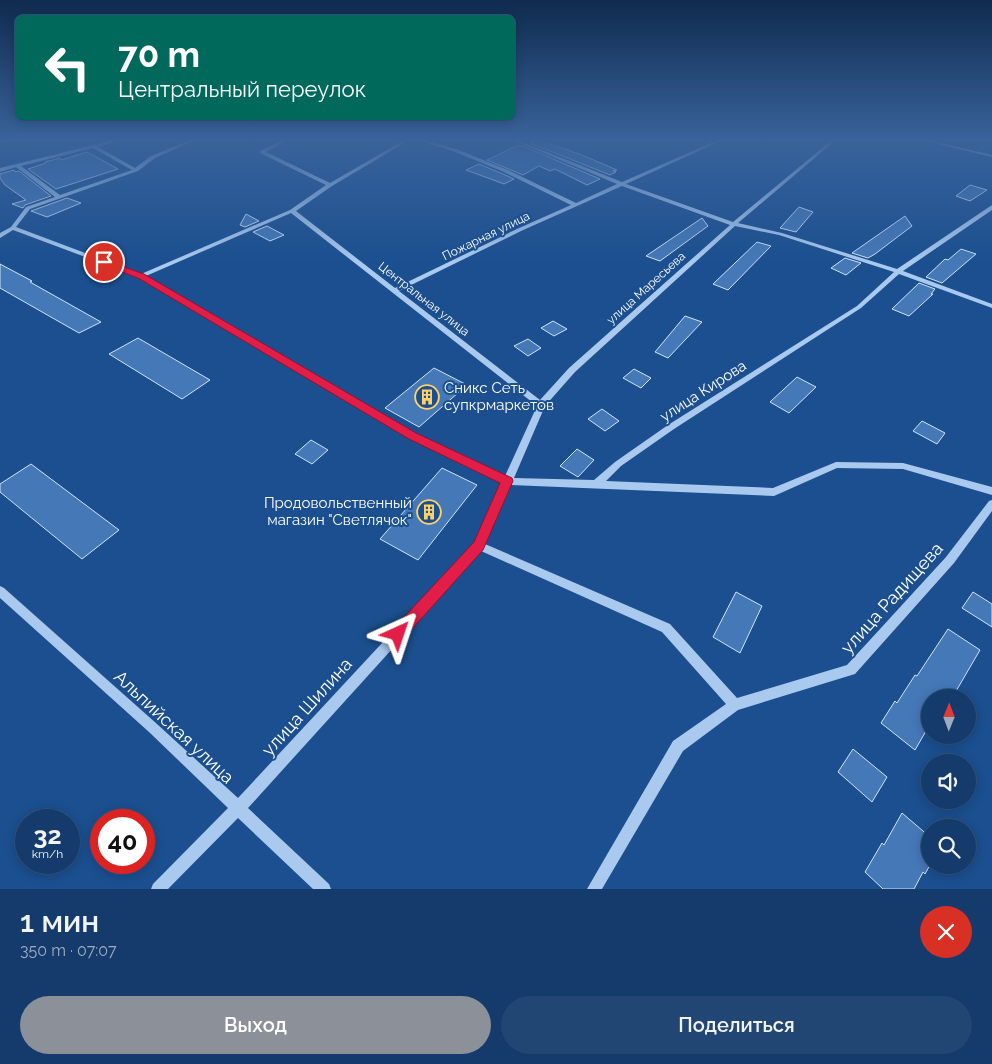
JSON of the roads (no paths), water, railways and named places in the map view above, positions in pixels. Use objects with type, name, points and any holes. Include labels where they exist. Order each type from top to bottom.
[{"type":"street","points":[[37,180],[59,197]]},
{"type":"street","points":[[0,236],[13,228],[28,208],[106,180]]},
{"type":"street","points":[[321,180],[330,185]]},
{"type":"street","points":[[141,276],[292,211],[338,180]]},
{"type":"street","points":[[526,180],[576,205]]},
{"type":"street","points":[[613,180],[734,224],[780,234],[898,271],[992,306]]},
{"type":"street","name":"Пожарная улица","points":[[395,291],[629,180]]},
{"type":"street","name":"улица Маресьева","points":[[507,481],[541,405],[572,370],[734,224],[786,180]]},
{"type":"street","name":"улица Кирова","points":[[596,484],[618,464],[671,427],[859,307],[898,271],[992,207]]},
{"type":"street","name":"Центральная улица","points":[[292,211],[541,405]]},
{"type":"street","points":[[13,228],[141,276],[412,436],[507,481],[774,492],[836,465],[902,466],[992,491]]},
{"type":"street","name":"улица Шилина","points":[[158,889],[237,810],[479,546],[507,481]]},
{"type":"street","name":"улица Радищева","points":[[594,889],[678,746],[736,705],[851,670],[950,560],[992,504]]},
{"type":"street","points":[[479,546],[666,628],[736,705]]},
{"type":"street","name":"Альпийская улица","points":[[0,591],[153,728],[237,810],[324,889]]},
{"type":"place","name":"Сникс Сеть супкрмаркетов","points":[[427,397]]},
{"type":"place","name":"Продовольственный магазин \"Светлячок\"","points":[[429,512]]}]
